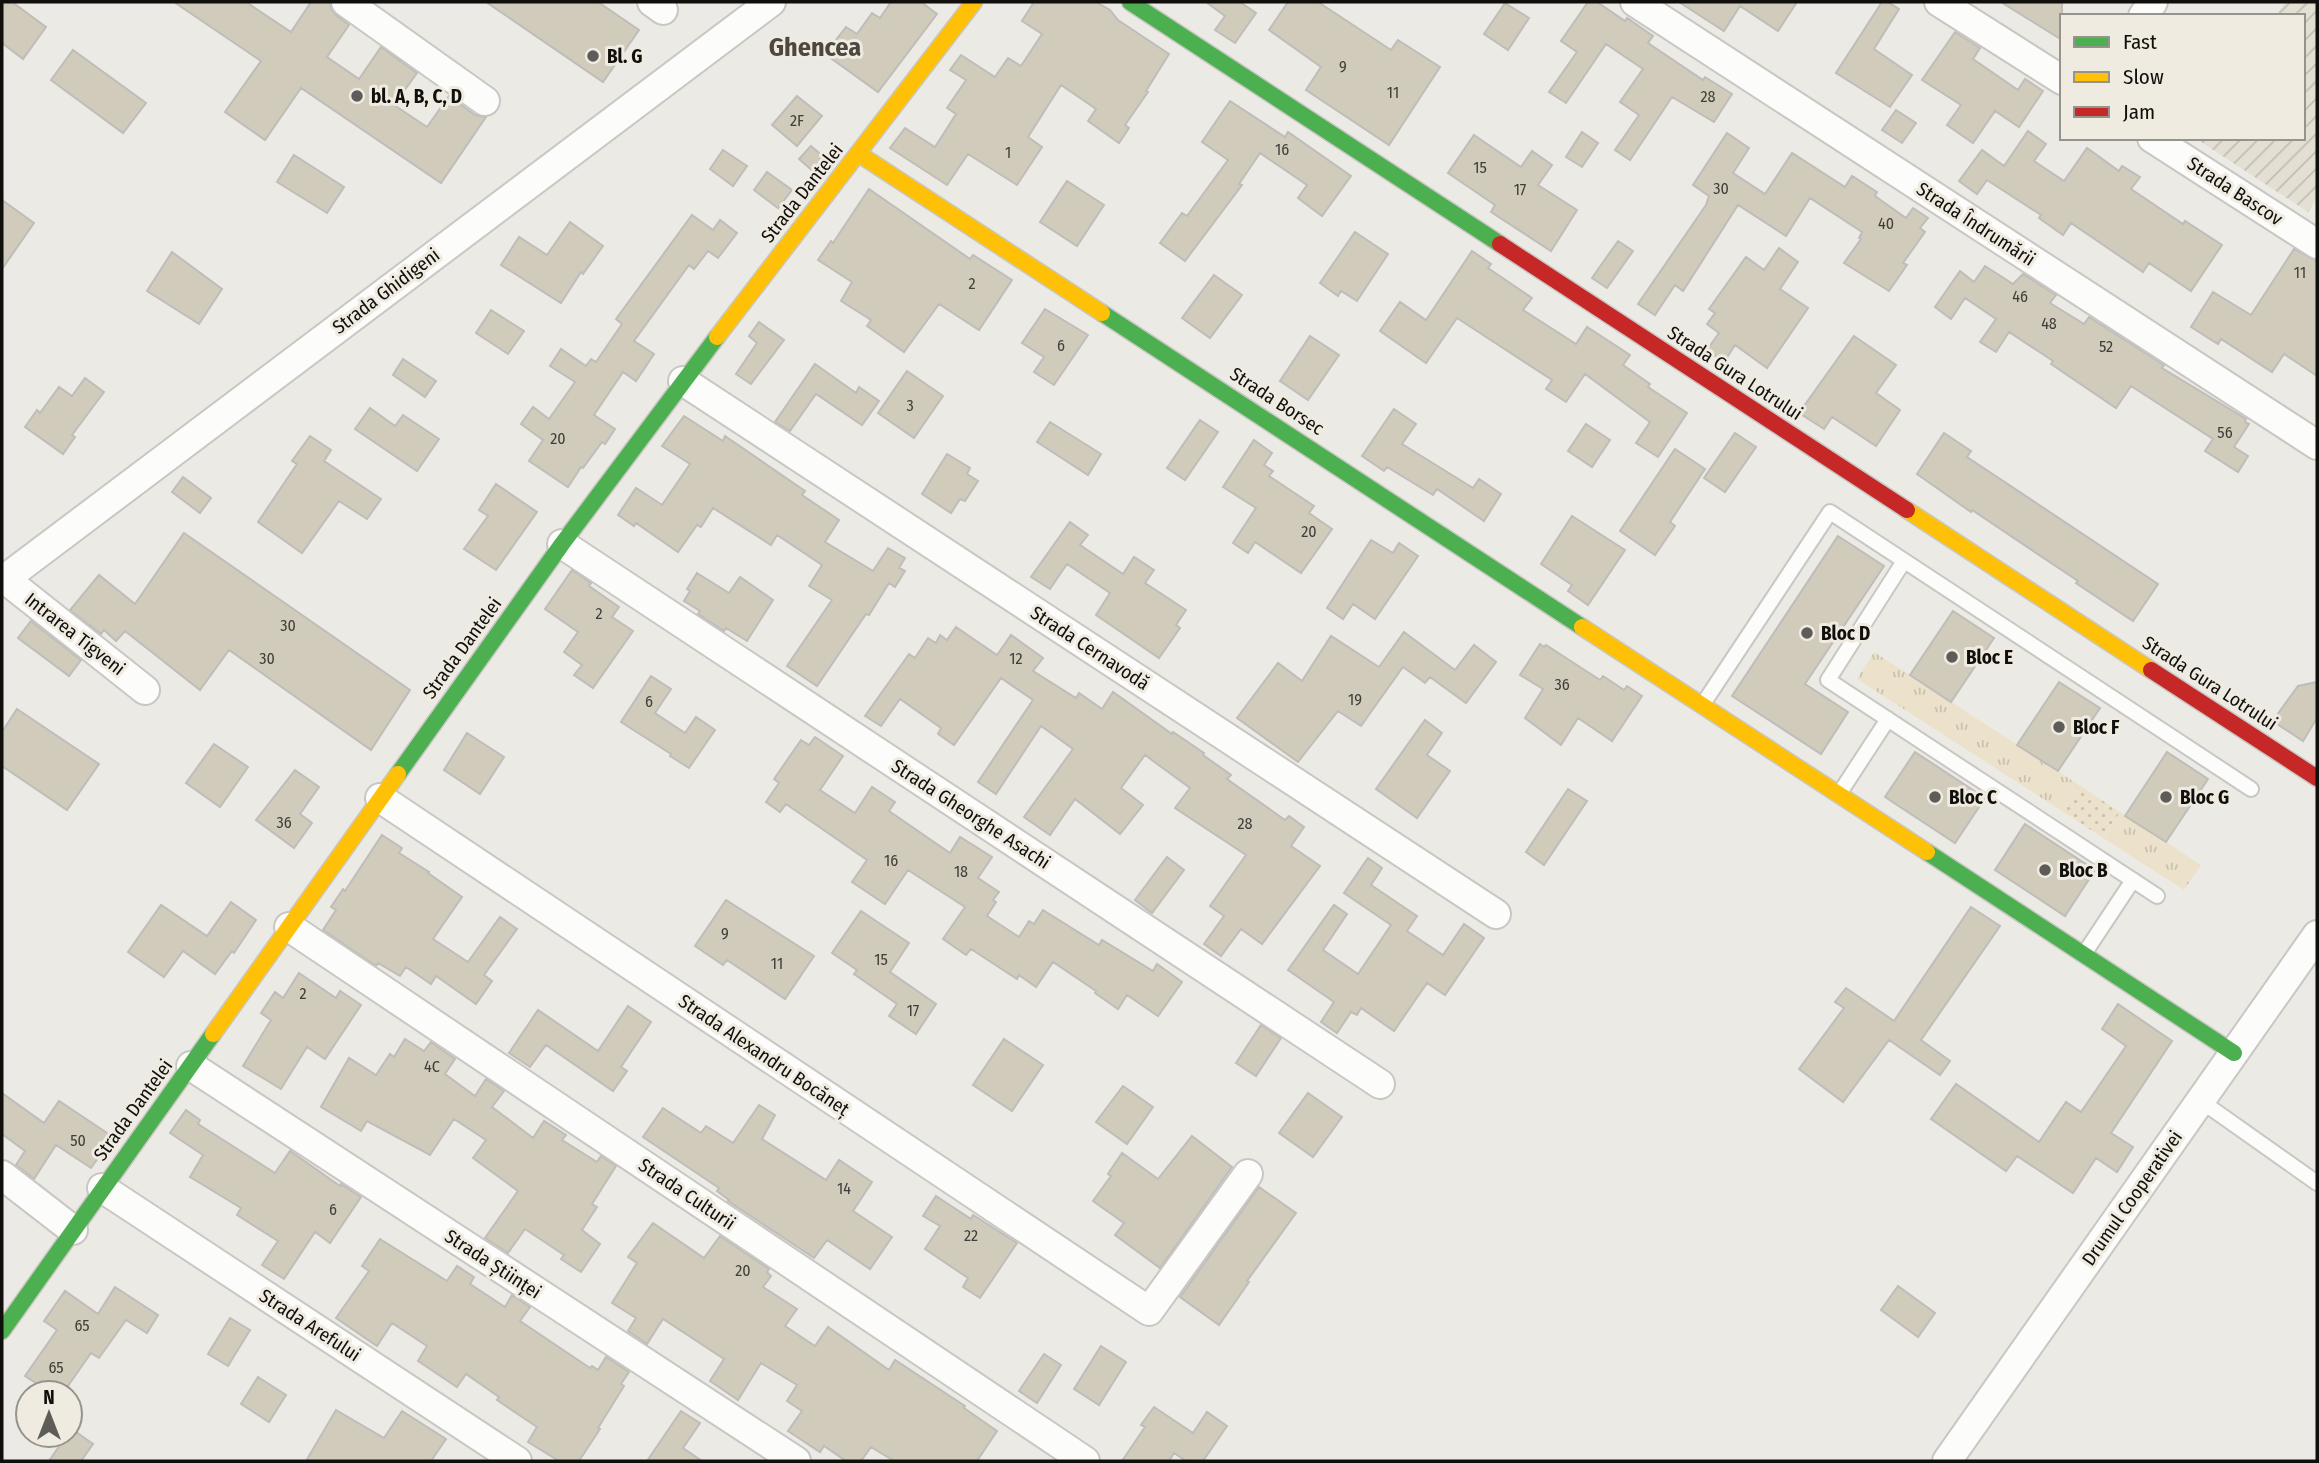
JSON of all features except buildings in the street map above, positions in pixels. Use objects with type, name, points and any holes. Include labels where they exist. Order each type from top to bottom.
[{"type":"street","points":[[346,2],[485,101]]},
{"type":"street","name":"Strada Ghidigeni","points":[[3,580],[771,2]]},
{"type":"street","name":"Strada Dantelei","points":[[2,1331],[562,544],[683,381],[974,2]]},
{"type":"street","name":"Strada Gura Lotrului","points":[[1130,2],[2317,778]]},
{"type":"street","name":"Strada Îndrumării","points":[[1634,2],[2317,445]]},
{"type":"street","points":[[1938,2],[2060,79]]},
{"type":"street","name":"Strada Bascov","points":[[2155,140],[2317,244]]},
{"type":"street","name":"Strada Borsec","points":[[859,153],[2234,1053]]},
{"type":"street","name":"Strada Cernavodă","points":[[683,381],[1496,914]]},
{"type":"street","name":"Strada Gheorghe Asachi","points":[[562,544],[1380,1084]]},
{"type":"street","name":"Intrarea Tigveni","points":[[3,580],[145,690]]},
{"type":"street","name":"Strada Alexandru Bocăneț","points":[[380,798],[1149,1311],[1248,1174]]},
{"type":"street","name":"Strada Culturii","points":[[289,927],[1085,1461]]},
{"type":"street","name":"Drumul Cooperativei","points":[[1947,1461],[2317,935]]},
{"type":"street","name":"Strada Științei","points":[[191,1066],[796,1461]]},
{"type":"street","points":[[2,1175],[74,1230]]},
{"type":"street","name":"Strada Arefului","points":[[102,1188],[517,1461]]},
{"type":"lane","points":[[1703,705],[1830,512],[2250,789]]},
{"type":"lane","points":[[1904,561],[1828,680],[2157,896]]},
{"type":"lane","points":[[1839,794],[1888,719]]},
{"type":"lane","points":[[2084,954],[2133,880]]},
{"type":"lane","points":[[2201,1101],[2317,1183]]},
{"type":"shaded area","points":[[2285,2],[2317,2],[2317,198],[2308,212],[2198,140],[2305,140],[2305,14],[2277,14]]},
{"type":"green space","points":[[1874,652],[2079,785],[2062,811],[1857,679]]},
{"type":"green space","points":[[2079,785],[2120,812],[2103,838],[2062,811]]},
{"type":"green space","points":[[2120,812],[2201,865],[2184,890],[2103,838]]},
{"type":"traffic: fast","points":[[1130,2],[1500,244]]},
{"type":"traffic: fast","points":[[1102,313],[1582,627]]},
{"type":"traffic: fast","points":[[398,774],[562,544],[717,337]]},
{"type":"traffic: fast","points":[[1927,852],[2234,1053]]},
{"type":"traffic: fast","points":[[2,1331],[213,1034]]},
{"type":"traffic: slow","points":[[717,337],[974,2]]},
{"type":"traffic: slow","points":[[859,154],[1102,313]]},
{"type":"traffic: slow","points":[[1907,510],[2151,670]]},
{"type":"traffic: slow","points":[[1582,627],[1927,852]]},
{"type":"traffic: slow","points":[[213,1034],[398,774]]},
{"type":"traffic: jam","points":[[1500,244],[1907,510]]},
{"type":"traffic: jam","points":[[2151,670],[2317,778]]},
{"type":"place","name":"Bl. G","points":[[593,56]]},
{"type":"place","name":"bl. A, B, C, D","points":[[357,96]]},
{"type":"place","name":"Bloc D","points":[[1807,633]]},
{"type":"place","name":"Bloc E","points":[[1952,657]]},
{"type":"place","name":"Bloc F","points":[[2059,727]]},
{"type":"place","name":"Bloc C","points":[[1935,797]]},
{"type":"place","name":"Bloc G","points":[[2166,797]]},
{"type":"place","name":"Bloc B","points":[[2045,870]]},
{"type":"district","name":"Ghencea","points":[[815,47]]}]
